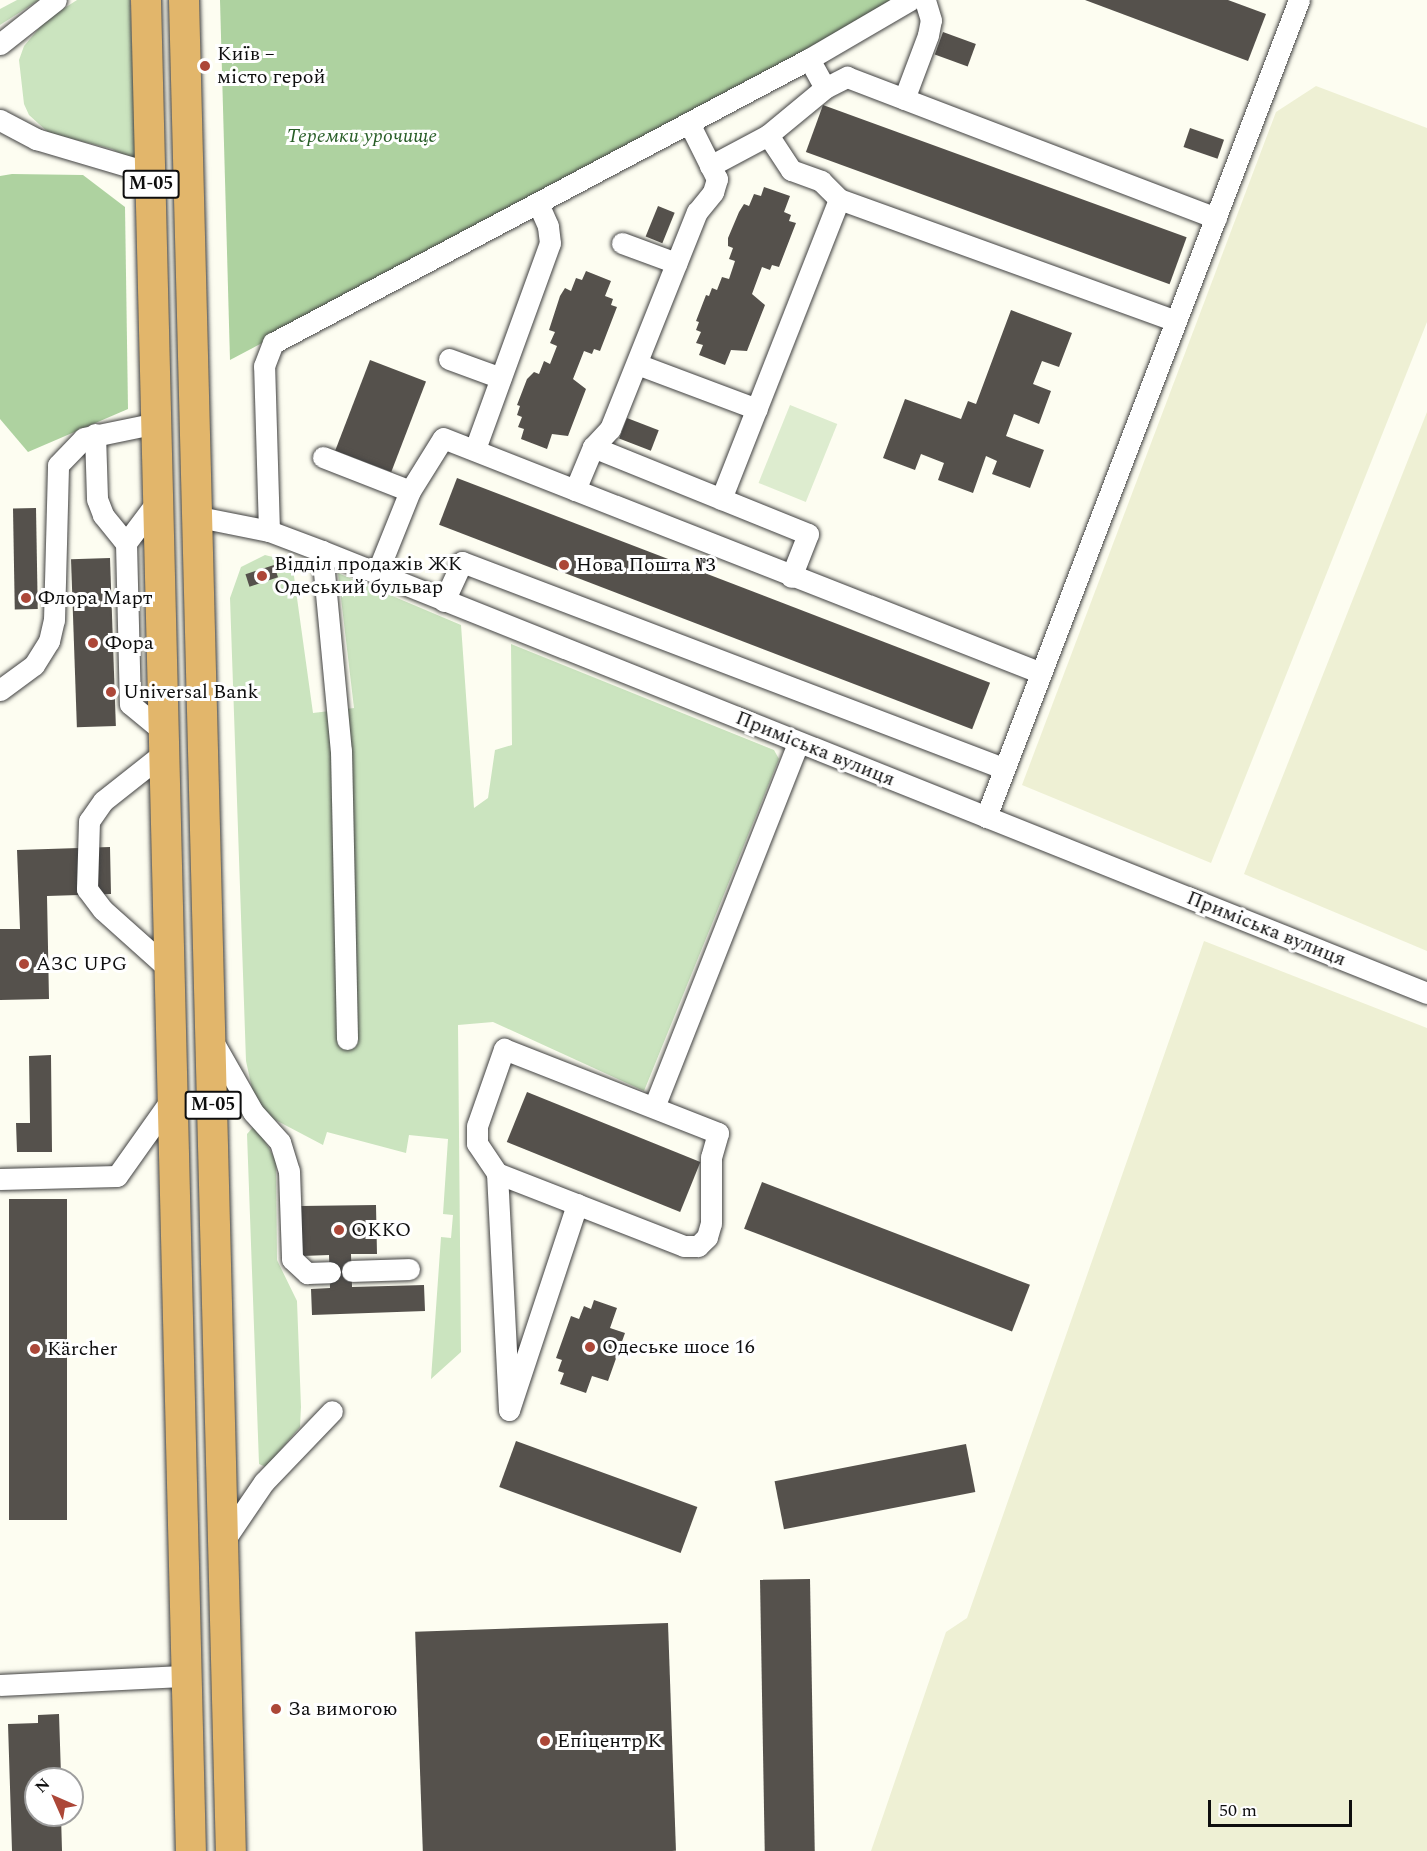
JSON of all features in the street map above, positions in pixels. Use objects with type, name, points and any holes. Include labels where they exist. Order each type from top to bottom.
[{"type":"highway","name":"М-05","points":[[146,0],[191,1851]]},
{"type":"highway","name":"М-05","points":[[184,0],[199,517],[231,1851]]},
{"type":"street","points":[[0,44],[56,0]]},
{"type":"street","points":[[269,531],[264,366],[273,343],[808,59],[910,0]]},
{"type":"street","points":[[904,99],[928,35],[931,20],[925,0]]},
{"type":"street","points":[[986,817],[1039,672],[1299,0]]},
{"type":"street","points":[[808,59],[825,88]]},
{"type":"street","points":[[710,166],[768,135],[825,88],[847,77],[1216,218]]},
{"type":"street","points":[[0,120],[36,138],[134,168],[152,183]]},
{"type":"street","points":[[575,490],[593,447],[610,429],[697,212],[714,192],[717,179],[689,123]]},
{"type":"street","points":[[768,135],[791,170],[821,181],[838,199],[1176,321]]},
{"type":"street","points":[[721,499],[838,199]]},
{"type":"street","points":[[475,449],[550,243],[548,226],[538,204]]},
{"type":"street","points":[[622,243],[676,263]]},
{"type":"street","points":[[449,359],[501,378]]},
{"type":"street","points":[[637,364],[757,409]]},
{"type":"street","points":[[0,690],[34,665],[49,641],[54,620],[58,465],[84,438],[157,423]]},
{"type":"street","points":[[95,434],[97,499],[103,515],[126,543],[130,704],[165,742],[103,801],[89,821],[87,889],[103,910],[169,969]]},
{"type":"street","points":[[377,573],[410,491],[443,438],[791,577],[1039,672]]},
{"type":"street","points":[[593,447],[808,534],[791,577]]},
{"type":"street","points":[[322,457],[410,491]]},
{"type":"street","points":[[126,543],[159,499]]},
{"type":"street","name":"Приміська вулиця","points":[[199,517],[269,531],[322,551],[1427,993]]},
{"type":"street","points":[[322,551],[341,751],[347,1039]]},
{"type":"street","points":[[444,601],[462,562],[1003,768]]},
{"type":"street","points":[[654,1107],[798,743]]},
{"type":"street","points":[[211,1040],[253,1112],[280,1142],[289,1171],[292,1259],[307,1273],[330,1272]]},
{"type":"street","points":[[497,1173],[577,1204],[684,1246],[698,1246],[707,1236],[711,1223],[711,1157],[718,1133],[504,1049],[477,1126],[477,1143],[497,1173],[509,1410],[577,1204]]},
{"type":"street","points":[[0,1179],[117,1176],[173,1097]]},
{"type":"street","points":[[352,1271],[409,1269]]},
{"type":"street","points":[[223,1542],[264,1482],[332,1411]]},
{"type":"street","points":[[0,1685],[187,1676]]},
{"type":"green space","points":[[17,0],[39,0],[0,25],[0,9]]},
{"type":"green space","points":[[77,0],[130,0],[136,162],[112,149],[49,133],[29,115],[24,104],[19,60],[24,46],[46,20]]},
{"type":"green space","name":"Теремки урочище","points":[[220,0],[900,0],[854,30],[230,360]]},
{"type":"green space","points":[[1316,86],[1427,128],[1427,322],[1211,863],[1022,785],[1276,112]]},
{"type":"green space","points":[[12,174],[83,175],[125,207],[128,409],[28,452],[0,419],[0,176]]},
{"type":"green space","points":[[790,405],[837,424],[806,502],[759,483]]},
{"type":"green space","points":[[1427,412],[1427,951],[1244,874]]},
{"type":"green space","points":[[265,555],[292,562],[313,713],[354,708],[338,573],[461,625],[474,808],[488,798],[495,750],[512,745],[511,644],[774,750],[779,759],[644,1091],[493,1022],[458,1025],[461,1352],[431,1379],[441,1237],[451,1238],[453,1215],[443,1214],[448,1139],[409,1135],[406,1153],[327,1132],[323,1145],[266,1115],[253,1093],[246,1061],[230,598],[241,567]]},
{"type":"green space","points":[[1204,941],[1427,1028],[1427,1851],[871,1851],[946,1632],[967,1618]]},
{"type":"green space","points":[[255,1125],[276,1160],[277,1260],[297,1301],[301,1407],[300,1427],[266,1467],[259,1464],[247,1134]]},
{"type":"building","points":[[1085,0],[1228,0],[1266,14],[1248,61]]},
{"type":"building","points":[[943,32],[976,44],[968,67],[935,55]]},
{"type":"building","points":[[823,105],[1187,237],[1170,284],[806,152]]},
{"type":"building","points":[[1190,128],[1224,140],[1218,159],[1183,147]]},
{"type":"building","points":[[764,187],[790,196],[784,212],[791,215],[789,221],[796,223],[779,267],[772,265],[770,270],[762,267],[752,294],[765,305],[747,351],[731,350],[725,365],[699,355],[703,345],[696,343],[701,332],[696,330],[699,322],[696,321],[706,295],[709,296],[712,288],[717,290],[722,277],[729,279],[735,261],[729,259],[733,248],[728,246],[728,238],[739,212],[744,204],[749,206],[754,194],[761,196]]},
{"type":"building","points":[[658,206],[675,213],[662,243],[646,237]]},
{"type":"building","points":[[586,271],[611,281],[605,296],[613,299],[611,305],[617,307],[600,351],[594,349],[592,354],[584,351],[573,379],[586,389],[568,436],[552,434],[547,449],[521,439],[524,429],[518,427],[522,417],[517,415],[520,406],[517,405],[527,379],[534,372],[539,374],[544,361],[550,364],[557,346],[550,343],[555,332],[549,330],[560,296],[565,288],[571,291],[576,278],[582,280]]},
{"type":"building","points":[[1011,310],[1072,333],[1059,367],[1042,361],[1033,384],[1051,391],[1039,424],[1014,414],[1006,436],[1044,450],[1030,488],[992,474],[997,461],[986,456],[973,493],[938,480],[944,463],[921,454],[915,470],[883,458],[905,399],[961,419],[968,401],[976,404]]},
{"type":"building","points":[[370,360],[426,382],[391,472],[335,451]]},
{"type":"building","points":[[627,418],[659,430],[651,451],[619,439]]},
{"type":"building","points":[[457,478],[990,683],[972,729],[439,525]]},
{"type":"building","points":[[13,508],[36,508],[38,609],[15,609]]},
{"type":"building","name":"Фора","points":[[110,558],[116,726],[77,727],[71,559]]},
{"type":"building","name":"Відділ продажів ЖК Одеський бульвар","points":[[274,565],[278,577],[249,587],[245,574]]},
{"type":"building","points":[[110,847],[111,894],[47,896],[49,999],[0,1000],[0,929],[20,929],[17,850]]},
{"type":"building","points":[[51,1055],[52,1152],[17,1152],[16,1123],[30,1123],[29,1056]]},
{"type":"building","points":[[527,1092],[700,1162],[680,1212],[507,1142]]},
{"type":"building","points":[[762,1182],[1030,1285],[1012,1332],[744,1229]]},
{"type":"building","points":[[9,1199],[67,1199],[67,1520],[9,1520]]},
{"type":"building","points":[[376,1205],[377,1254],[351,1254],[352,1287],[424,1285],[425,1311],[312,1315],[311,1289],[330,1288],[329,1255],[302,1256],[301,1206]]},
{"type":"building","name":"Одеське шосе 16","points":[[594,1300],[617,1308],[610,1328],[625,1333],[608,1381],[592,1376],[586,1393],[560,1384],[564,1373],[558,1371],[562,1360],[556,1358],[571,1316],[579,1319],[584,1306],[591,1309]]},
{"type":"building","points":[[516,1441],[697,1507],[681,1553],[499,1487]]},
{"type":"building","points":[[966,1444],[975,1492],[784,1529],[775,1481]]},
{"type":"building","points":[[810,1579],[815,1851],[765,1851],[760,1580]]},
{"type":"building","name":"Епіцентр К","points":[[668,1623],[676,1851],[423,1851],[415,1632]]},
{"type":"building","points":[[59,1714],[61,1767],[24,1767],[24,1827],[61,1827],[62,1851],[12,1851],[8,1724],[38,1723],[38,1715]]},
{"type":"place","name":"Київ – місто герой","points":[[205,66]]},
{"type":"place","name":"Нова Пошта №3","points":[[564,565]]},
{"type":"place","name":"Відділ продажів ЖК Одеський бульвар","points":[[262,576]]},
{"type":"place","name":"Флора Март","points":[[26,598]]},
{"type":"place","name":"Фора","points":[[93,643]]},
{"type":"place","name":"Universal Bank","points":[[111,692]]},
{"type":"place","name":"АЗС UPG","points":[[24,964]]},
{"type":"place","name":"ОККО","points":[[339,1230]]},
{"type":"place","name":"Одеське шосе 16","points":[[590,1347]]},
{"type":"place","name":"Kärcher","points":[[35,1349]]},
{"type":"place","name":"За вимогою","points":[[276,1709]]},
{"type":"place","name":"Епіцентр К","points":[[545,1741]]}]
